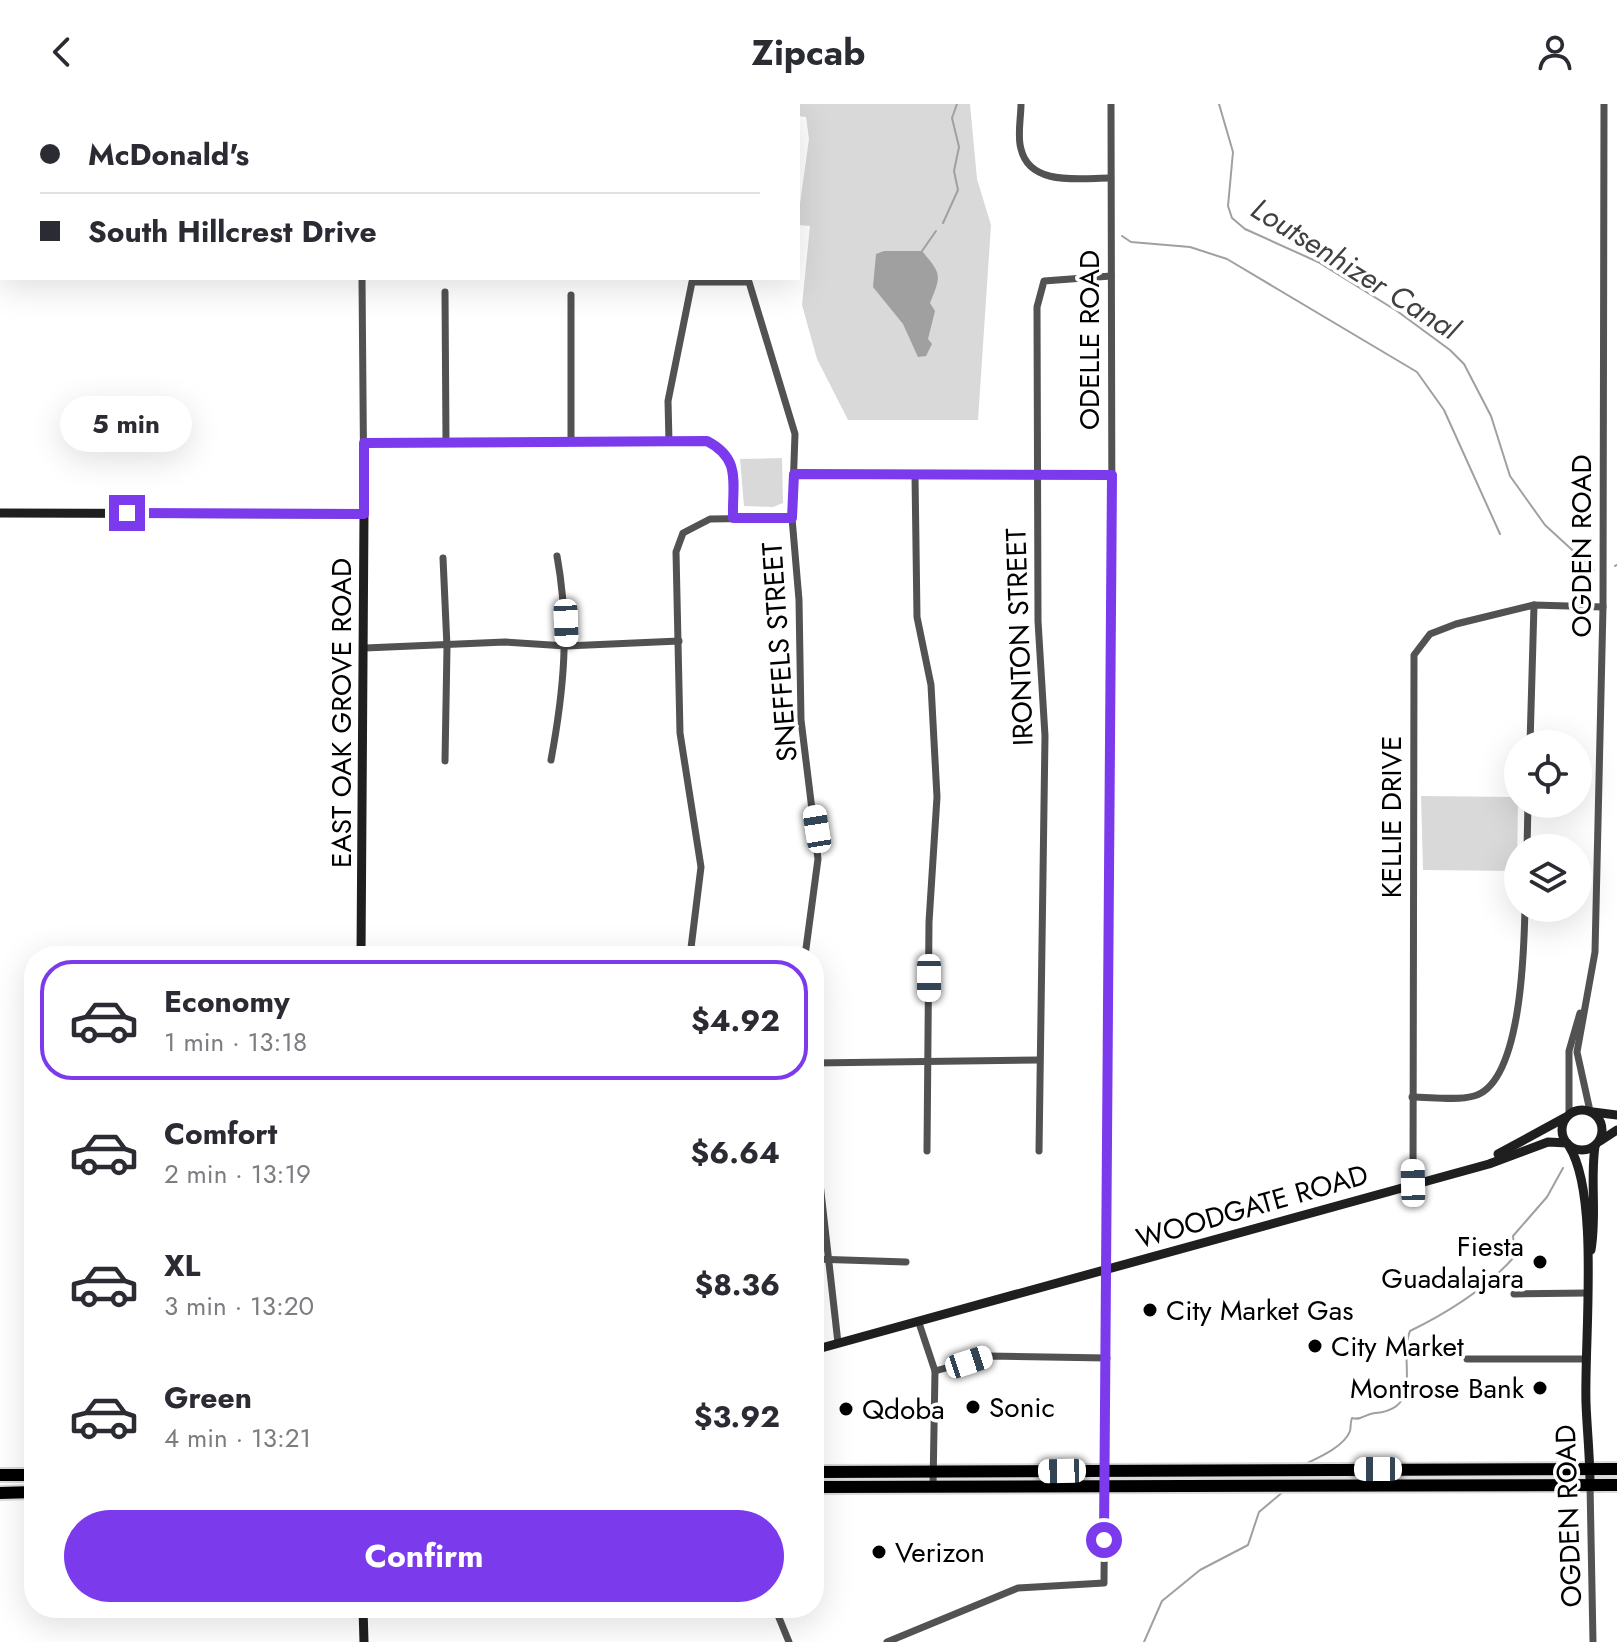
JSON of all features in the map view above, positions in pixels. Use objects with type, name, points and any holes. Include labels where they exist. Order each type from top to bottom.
[{"type":"highway","points":[[824,1472],[1617,1469]]},
{"type":"highway","points":[[0,1475],[24,1475]]},
{"type":"highway","points":[[824,1487],[1617,1485]]},
{"type":"highway","points":[[0,1493],[24,1492]]},
{"type":"street","points":[[1021,104],[1020,148],[1034,171],[1057,179],[1110,178]]},
{"type":"street","name":"ODELLE ROAD","points":[[887,1642],[1018,1588],[1104,1583],[1112,475],[1111,104]]},
{"type":"street","name":"OGDEN ROAD","points":[[1592,1112],[1577,1052],[1595,952],[1603,607],[1604,104]]},
{"type":"street","name":"IRONTON STREET","points":[[1039,1151],[1045,736],[1038,621],[1037,307],[1044,281],[1111,276]]},
{"type":"street","name":"EAST OAK GROVE ROAD","points":[[361,946],[365,648],[362,280]]},
{"type":"street","name":"SNEFFELS STREET","points":[[669,442],[668,401],[692,282],[749,282],[795,434],[792,518],[799,600],[801,720],[818,859],[806,946]]},
{"type":"street","points":[[445,292],[446,442]]},
{"type":"street","points":[[571,295],[571,441]]},
{"type":"street","points":[[364,443],[707,441],[725,451],[732,463],[733,518]]},
{"type":"street","points":[[794,474],[1112,475]]},
{"type":"street","points":[[915,475],[917,617],[931,685],[937,797],[929,922],[927,1151]]},
{"type":"street","points":[[0,513],[364,514]]},
{"type":"street","points":[[691,946],[701,867],[680,733],[676,552],[683,533],[710,519],[792,518]]},
{"type":"street","points":[[551,760],[562,698],[566,646],[565,600],[557,556]]},
{"type":"street","points":[[443,558],[447,647],[445,761]]},
{"type":"street","points":[[1530,730],[1534,605]]},
{"type":"street","name":"KELLIE DRIVE","points":[[1413,1183],[1414,655],[1430,634],[1534,605],[1603,607]]},
{"type":"street","points":[[365,648],[447,647],[505,642],[566,646],[679,641]]},
{"type":"street","points":[[1412,1097],[1475,1096],[1491,1084],[1515,1031],[1522,996],[1525,922]]},
{"type":"street","name":"OGDEN ROAD","points":[[1568,1115],[1569,1051],[1590,988]]},
{"type":"street","points":[[824,1063],[1038,1060]]},
{"type":"street","points":[[1617,1115],[1579,1109],[1568,1115],[1562,1133],[1568,1145],[1579,1150],[1596,1144],[1617,1130]]},
{"type":"street","points":[[1592,1112],[1603,1130],[1596,1144]]},
{"type":"street","name":"WOODGATE ROAD","points":[[1470,1168],[1568,1115]]},
{"type":"street","name":"WOODGATE ROAD","points":[[824,1347],[1108,1271],[1470,1168],[1548,1142],[1568,1145]]},
{"type":"street","name":"OGDEN ROAD","points":[[1587,1293],[1595,1219],[1592,1163],[1596,1144]]},
{"type":"street","name":"OGDEN ROAD","points":[[1568,1145],[1583,1175],[1593,1642]]},
{"type":"street","points":[[824,1238],[838,1343]]},
{"type":"street","points":[[826,1259],[906,1262]]},
{"type":"street","points":[[1514,1294],[1587,1293]]},
{"type":"street","points":[[919,1323],[935,1371],[933,1486]]},
{"type":"street","points":[[935,1371],[989,1356],[1107,1358]]},
{"type":"street","points":[[1467,1359],[1586,1359]]},
{"type":"street","points":[[363,1618],[364,1642]]},
{"type":"street","points":[[779,1618],[789,1642]]},
{"type":"shaded area","points":[[800,104],[970,104],[977,179],[991,225],[978,420],[848,420],[817,359],[802,305],[810,226],[800,225],[809,139],[806,117],[800,116]]},
{"type":"shaded area","points":[[884,251],[922,251],[938,275],[930,303],[935,311],[928,339],[932,344],[926,356],[918,357],[903,324],[873,287],[876,254]]},
{"type":"shaded area","points":[[782,458],[783,503],[773,507],[744,506],[740,459]]},
{"type":"shaded area","points":[[1421,796],[1504,797],[1504,818],[1518,818],[1518,834],[1504,834],[1504,871],[1423,870]]},
{"type":"waterway","points":[[943,223],[958,190],[954,171],[959,147],[952,118],[957,104]]},
{"type":"waterway","name":"Loutsenhizer Canal","points":[[1219,104],[1233,152],[1228,206],[1232,218],[1245,229],[1318,262],[1397,311],[1450,350],[1464,364],[1491,416],[1510,476],[1545,525],[1594,570]]},
{"type":"waterway","points":[[922,251],[936,231]]},
{"type":"waterway","points":[[1122,236],[1131,242],[1190,247],[1227,259],[1417,372],[1444,410],[1500,534]]},
{"type":"waterway","points":[[1305,1464],[1343,1442],[1350,1431],[1352,1418],[1390,1410],[1400,1403],[1407,1381],[1410,1331],[1466,1299],[1515,1256],[1513,1236],[1547,1197],[1563,1168]]},
{"type":"waterway","points":[[1144,1642],[1162,1601],[1200,1570],[1248,1545],[1259,1512],[1284,1491]]},
{"type":"place","name":"Fiesta Guadalajara","points":[[1540,1262]]},
{"type":"place","name":"City Market Gas","points":[[1150,1310]]},
{"type":"place","name":"City Market","points":[[1315,1346]]},
{"type":"place","name":"Montrose Bank","points":[[1540,1388]]},
{"type":"place","name":"Sonic","points":[[973,1407]]},
{"type":"place","name":"Qdoba","points":[[846,1409]]},
{"type":"place","name":"Verizon","points":[[879,1552]]},
{"type":"route","points":[[127,513],[364,514],[364,443],[707,441],[725,451],[732,463],[733,518],[792,518],[794,474],[1112,475],[1104,1540]]}]
